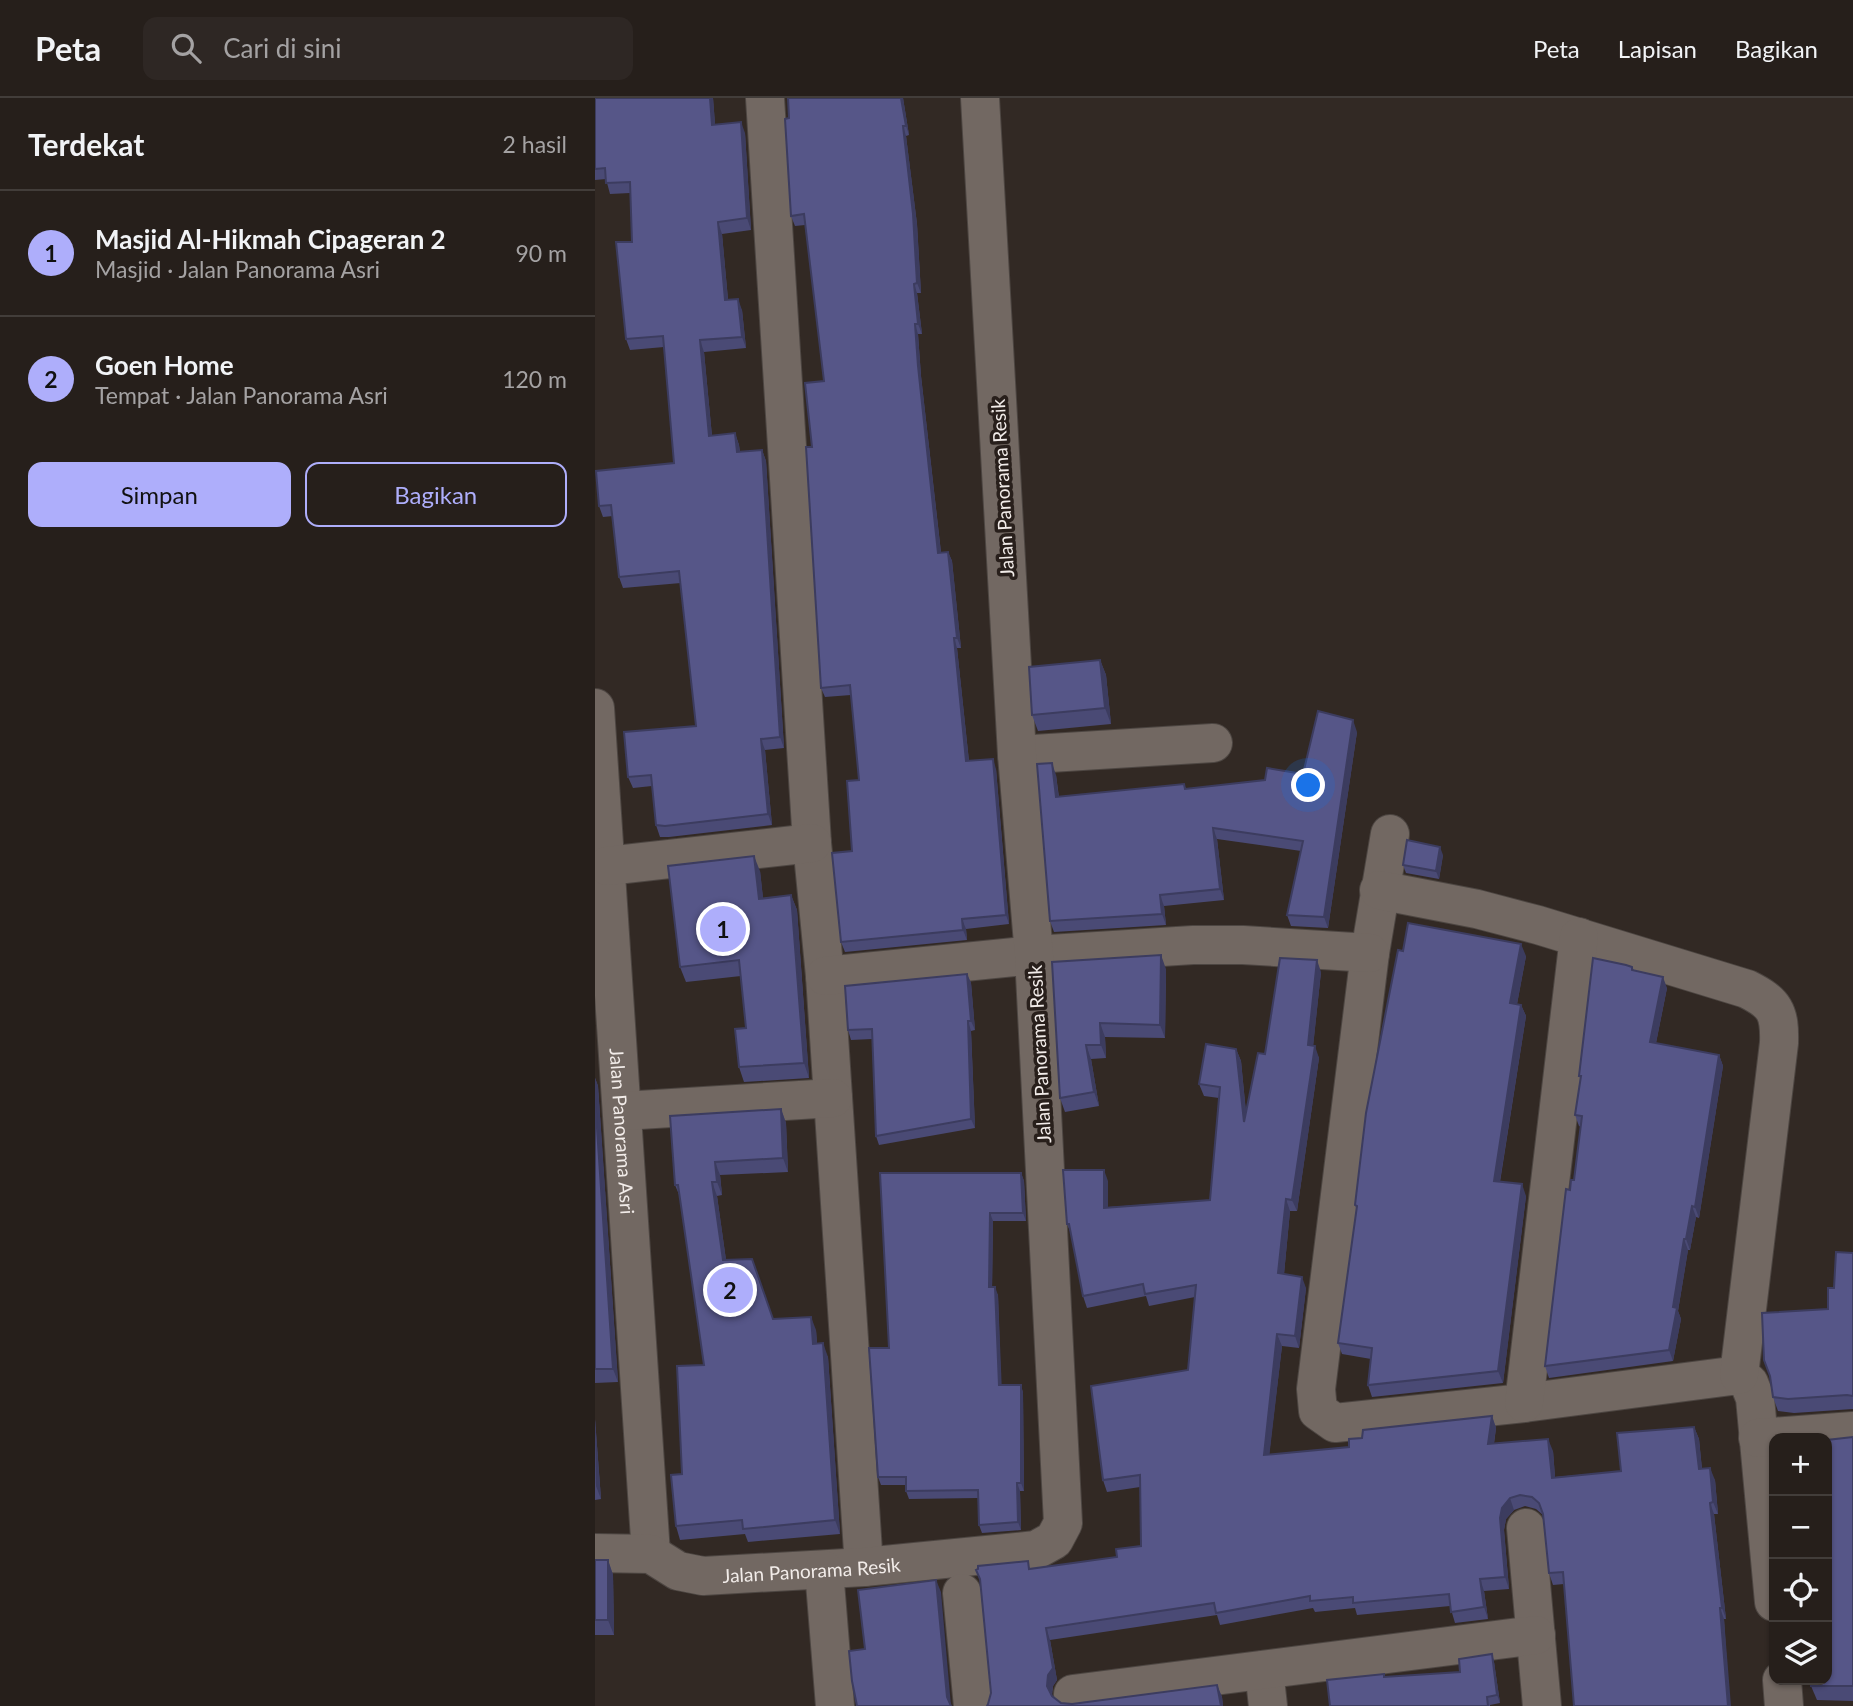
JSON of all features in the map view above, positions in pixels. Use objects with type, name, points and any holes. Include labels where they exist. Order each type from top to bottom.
[{"type":"street","points":[[765,98],[812,842],[825,975],[864,1567]]},
{"type":"street","name":"Jalan Panorama Resik","points":[[651,1554],[678,1572],[703,1577],[864,1567],[1036,1550],[1053,1541],[1063,1523],[1034,955],[1017,755],[980,98]]},
{"type":"street","name":"Jalan Panorama Asri","points":[[595,708],[598,794],[607,866],[605,1001],[622,1111],[611,1200],[651,1554]]},
{"type":"street","points":[[1017,755],[1213,743]]},
{"type":"street","points":[[1390,834],[1370,953],[1316,1389],[1318,1410],[1335,1423],[1524,1403],[1739,1375],[1749,1383],[1755,1398],[1770,1559]]},
{"type":"street","points":[[607,866],[812,842]]},
{"type":"street","points":[[1379,890],[1477,909],[1579,937],[1747,989],[1773,1005],[1777,1016],[1779,1043],[1739,1375]]},
{"type":"street","points":[[1524,1403],[1579,937]]},
{"type":"street","points":[[825,975],[1034,955],[1243,944],[1370,953]]},
{"type":"street","points":[[622,1111],[833,1098]]},
{"type":"street","points":[[1758,1438],[1853,1431]]},
{"type":"street","points":[[1526,1528],[1542,1706]]},
{"type":"street","points":[[595,1553],[651,1554]]},
{"type":"street","points":[[824,1570],[835,1706]]},
{"type":"street","points":[[962,1593],[973,1706]]},
{"type":"street","points":[[1073,1694],[1266,1688],[1536,1635]]},
{"type":"street","points":[[1782,1685],[1784,1706]]},
{"type":"building","points":[[595,98],[710,98],[712,125],[741,122],[747,218],[718,222],[725,300],[738,299],[742,337],[700,340],[709,436],[735,433],[737,452],[762,450],[780,737],[761,739],[768,814],[656,825],[651,775],[628,777],[624,732],[696,726],[679,571],[619,577],[611,505],[599,506],[596,471],[674,463],[663,336],[626,339],[616,242],[632,242],[630,182],[606,183],[605,168],[595,169]]},
{"type":"building","points":[[788,98],[901,98],[913,214],[918,366],[938,553],[948,552],[966,761],[993,759],[1006,915],[962,919],[963,930],[841,942],[832,853],[852,851],[847,781],[859,780],[850,685],[821,688],[806,447],[812,447],[805,383],[824,381],[804,214],[791,216],[785,119],[789,118]]},
{"type":"building","points":[[1100,660],[1105,708],[1032,715],[1029,667]]},
{"type":"building","points":[[1318,711],[1353,720],[1324,917],[1287,915],[1303,841],[1213,828],[1220,889],[1160,895],[1162,914],[1050,921],[1037,764],[1052,763],[1056,797],[1184,784],[1185,789],[1265,780],[1267,768],[1303,774]]},
{"type":"building","points":[[1407,840],[1440,847],[1436,871],[1403,865]]},
{"type":"building","points":[[754,856],[759,899],[791,895],[804,1063],[739,1067],[735,1029],[746,1028],[739,960],[680,967],[668,866]]},
{"type":"building","points":[[1408,923],[1521,944],[1510,1003],[1521,1005],[1494,1181],[1522,1184],[1498,1371],[1368,1385],[1372,1348],[1338,1343],[1357,1206],[1366,1113],[1398,950],[1403,951]]},
{"type":"building","points":[[1161,955],[1160,1025],[1100,1023],[1101,1045],[1086,1045],[1094,1092],[1060,1098],[1052,962]]},
{"type":"building","points":[[1280,958],[1317,960],[1308,1045],[1315,1046],[1292,1200],[1286,1199],[1278,1273],[1302,1277],[1295,1336],[1277,1334],[1264,1455],[1349,1447],[1349,1439],[1362,1438],[1363,1430],[1492,1416],[1488,1444],[1548,1439],[1552,1478],[1621,1471],[1617,1433],[1694,1427],[1699,1469],[1710,1468],[1713,1502],[1710,1503],[1722,1608],[1728,1706],[1574,1706],[1563,1572],[1549,1573],[1543,1514],[1539,1503],[1532,1497],[1520,1495],[1510,1498],[1502,1508],[1500,1518],[1505,1577],[1480,1579],[1484,1607],[1451,1612],[1449,1594],[1353,1603],[1353,1597],[1310,1601],[1310,1596],[1216,1613],[1214,1603],[1046,1628],[1053,1668],[1048,1675],[1047,1686],[1052,1696],[1061,1703],[1072,1704],[1217,1685],[1221,1706],[987,1706],[991,1693],[980,1579],[976,1570],[978,1566],[1028,1561],[1029,1569],[1117,1557],[1116,1549],[1141,1546],[1140,1475],[1103,1480],[1091,1386],[1188,1370],[1196,1285],[1145,1294],[1143,1284],[1083,1296],[1067,1224],[1063,1170],[1104,1170],[1104,1208],[1210,1200],[1220,1087],[1199,1084],[1206,1044],[1236,1049],[1244,1122],[1258,1053],[1265,1054]]},
{"type":"building","points":[[1593,958],[1663,977],[1650,1042],[1719,1055],[1695,1207],[1692,1206],[1684,1239],[1673,1307],[1677,1308],[1669,1350],[1545,1366],[1566,1189],[1570,1190],[1571,1180],[1574,1180],[1582,1116],[1575,1115]]},
{"type":"building","points":[[967,974],[971,1021],[968,1021],[971,1119],[876,1136],[872,1029],[848,1030],[845,986]]},
{"type":"building","points":[[595,1098],[613,1369],[595,1369]]},
{"type":"building","points":[[781,1109],[783,1158],[715,1162],[717,1182],[712,1182],[723,1260],[752,1259],[773,1319],[811,1317],[813,1344],[823,1343],[835,1520],[743,1529],[742,1520],[676,1526],[671,1475],[682,1474],[677,1366],[704,1365],[678,1185],[675,1185],[670,1116]]},
{"type":"building","points":[[880,1173],[1021,1173],[1023,1213],[990,1213],[989,1287],[995,1287],[999,1385],[1021,1385],[1021,1483],[1017,1483],[1018,1522],[979,1525],[978,1490],[906,1491],[906,1477],[878,1477],[869,1348],[889,1348]]},
{"type":"building","points":[[1836,1252],[1853,1253],[1853,1396],[1788,1399],[1773,1397],[1764,1360],[1762,1313],[1828,1309],[1828,1288],[1834,1288]]},
{"type":"building","points":[[1853,1437],[1853,1686],[1811,1686],[1832,1685],[1832,1439]]},
{"type":"building","points":[[595,1560],[608,1560],[608,1620],[595,1620]]},
{"type":"building","points":[[936,1580],[947,1697],[951,1706],[857,1706],[849,1651],[865,1649],[858,1590]]},
{"type":"building","points":[[1492,1654],[1497,1695],[1487,1697],[1488,1706],[1330,1706],[1327,1680],[1384,1674],[1384,1677],[1460,1672],[1459,1659]]},
{"type":"place","name":"Masjid Al-Hikmah Cipageran 2","points":[[723,929]]},
{"type":"place","name":"Goen Home","points":[[730,1290]]}]
